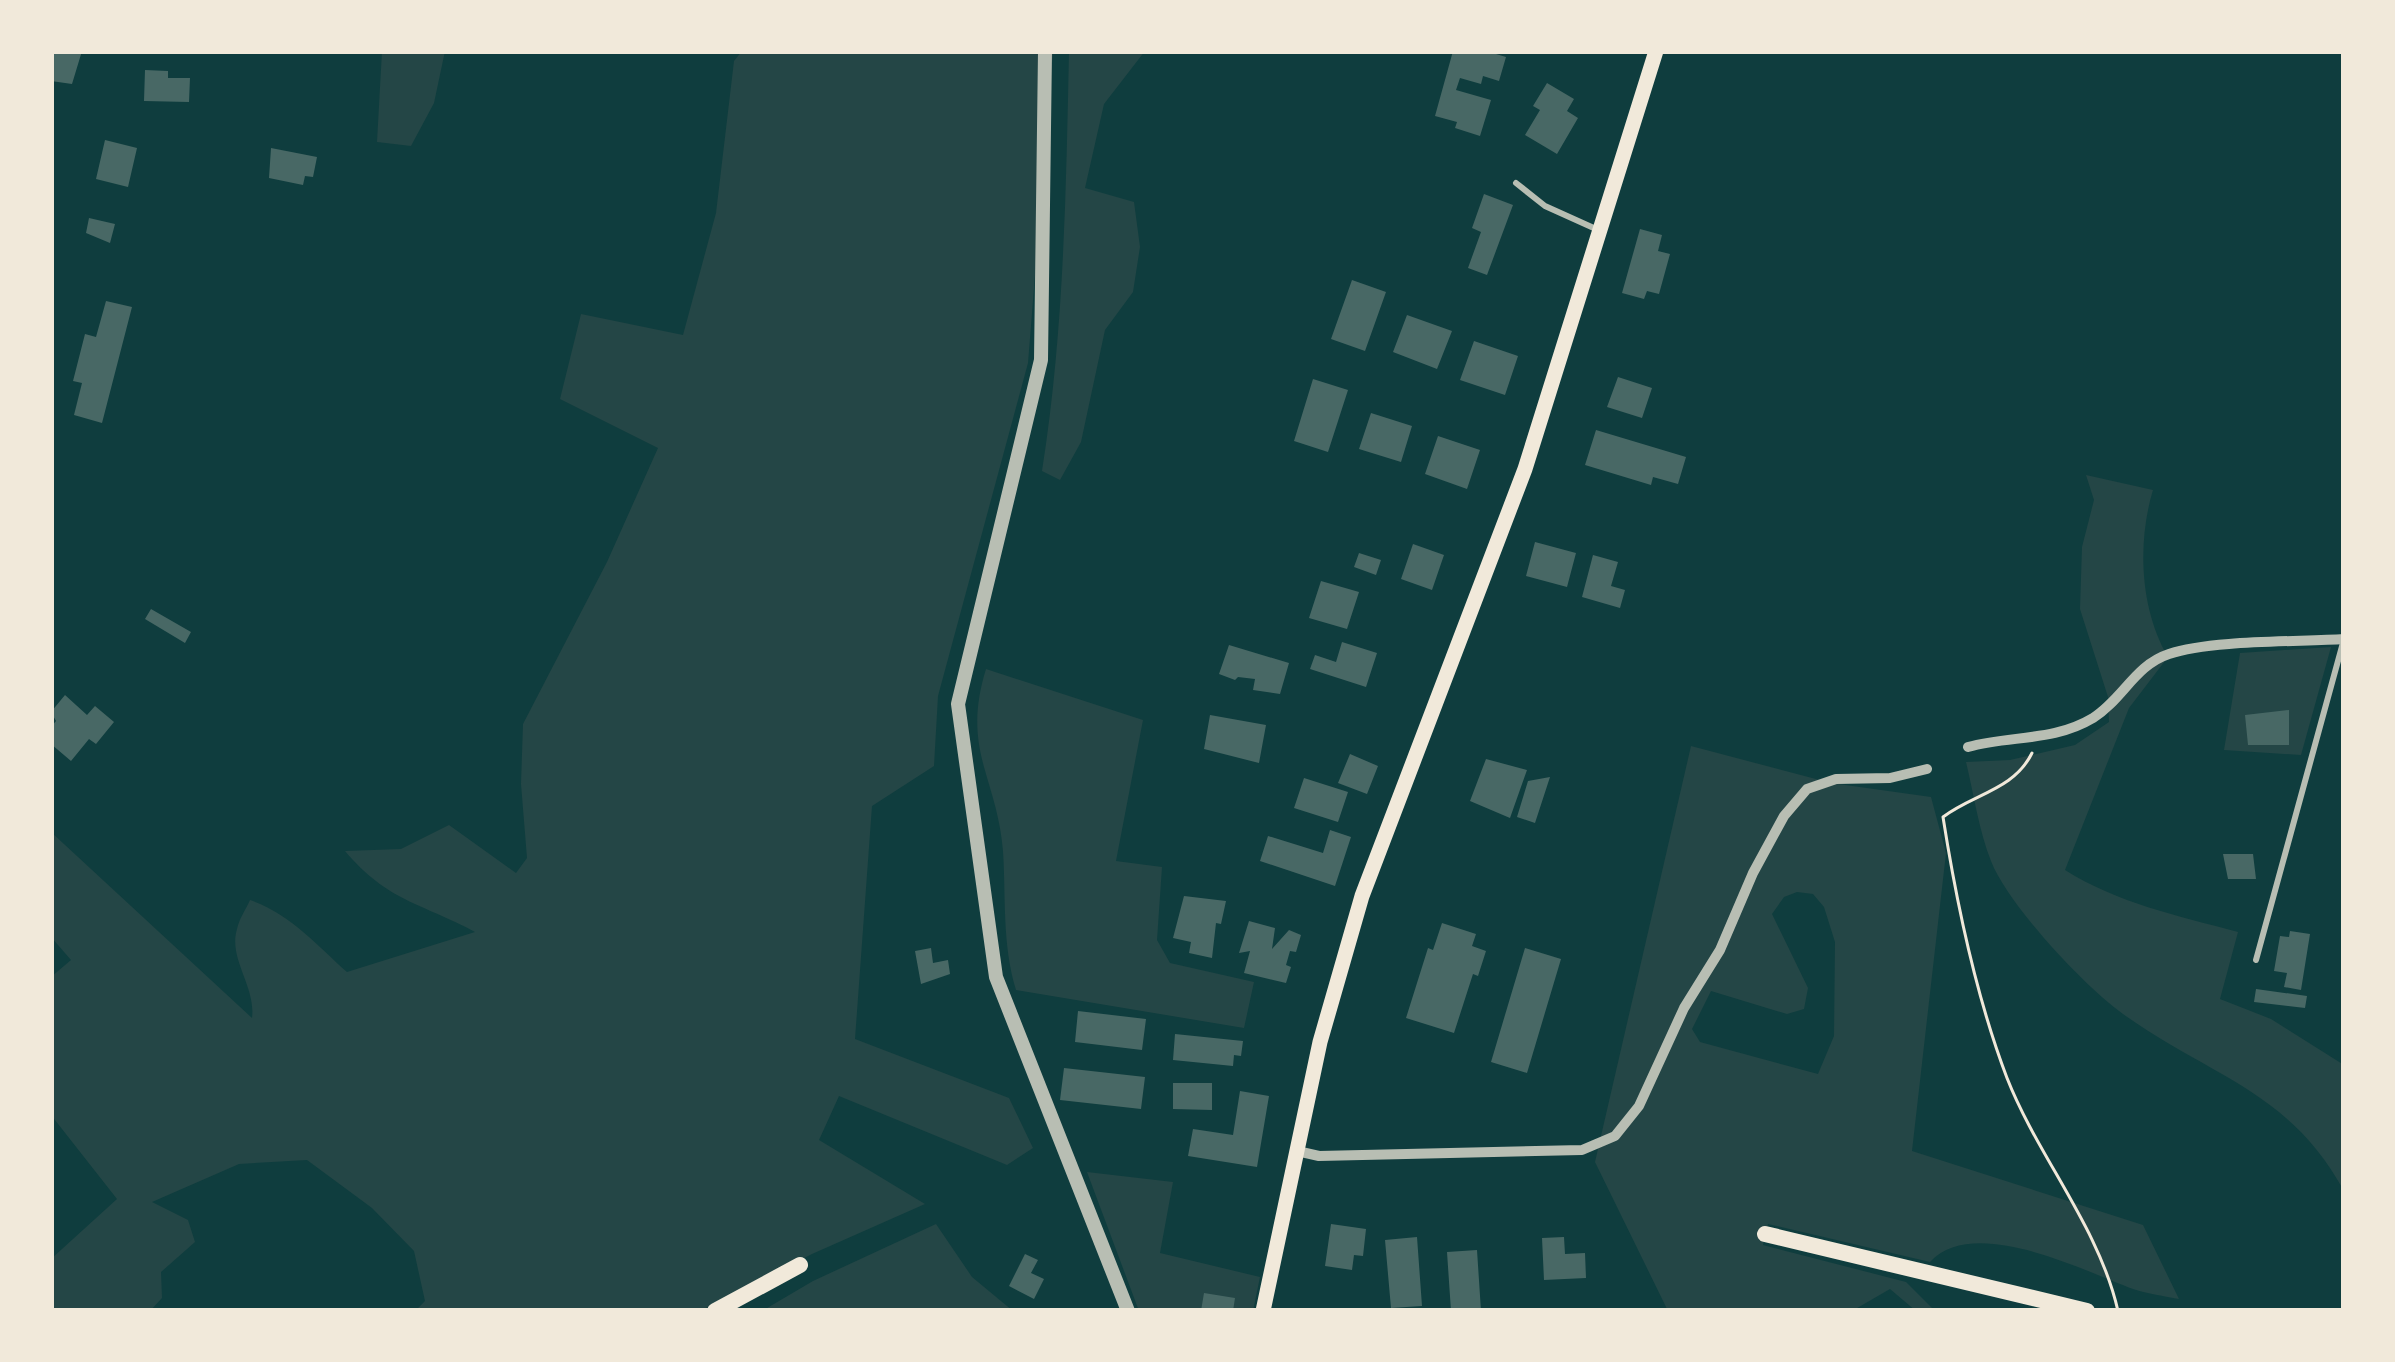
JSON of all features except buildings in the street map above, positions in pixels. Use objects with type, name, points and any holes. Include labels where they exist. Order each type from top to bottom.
[{"type":"main road","points":[[1263,1311],[1320,1042],[1362,896],[1525,469],[1656,51]]},
{"type":"main road","points":[[1765,1234],[2087,1311]]},
{"type":"main road","points":[[715,1311],[800,1265]]},
{"type":"street","points":[[1046,51],[1041,360],[958,704],[996,977],[1128,1311]]},
{"type":"street","points":[[1968,747],[2051,737],[2094,717],[2117,698],[2146,662],[2176,651],[2344,639]]},
{"type":"street","points":[[1297,1151],[1319,1156],[1582,1150],[1615,1136],[1640,1106],[1684,1008],[1720,950],[1784,816],[1808,789],[1836,779],[1890,778],[1927,769]]},
{"type":"lane","points":[[1516,183],[1545,206],[1600,230]]},
{"type":"lane","points":[[2256,960],[2344,639]]},
{"type":"path","points":[[2039,738],[2028,761],[2000,788],[1943,817],[1953,880],[2007,1077],[2089,1235],[2118,1311]]},
{"type":"shaded area","points":[[382,51],[445,51],[434,103],[411,146],[377,142]]},
{"type":"shaded area","points":[[742,51],[1053,51],[1028,363],[938,696],[934,766],[872,806],[855,1039],[1009,1098],[1033,1148],[1007,1165],[839,1096],[819,1140],[925,1204],[700,1311],[415,1311],[425,1301],[414,1251],[372,1208],[307,1160],[239,1164],[152,1202],[188,1220],[195,1242],[161,1272],[162,1298],[150,1311],[51,1311],[51,1259],[117,1199],[51,1115],[51,977],[71,960],[51,937],[51,832],[252,1018],[235,940],[250,900],[290,921],[347,972],[475,932],[391,891],[345,851],[401,849],[449,825],[516,873],[527,858],[521,784],[523,724],[607,562],[658,448],[560,399],[581,314],[683,335],[716,213],[734,61]]},
{"type":"shaded area","points":[[1069,51],[1145,51],[1104,104],[1085,188],[1134,202],[1140,247],[1133,292],[1105,330],[1081,442],[1060,480],[1042,471],[1059,314]]},
{"type":"shaded area","points":[[2086,475],[2153,490],[2144,575],[2152,618],[2168,657],[2129,708],[2065,870],[2127,900],[2238,932],[2220,999],[2271,1019],[2344,1065],[2344,1191],[2322,1157],[2273,1107],[2123,1014],[2089,985],[2013,900],[1987,849],[1966,762],[2010,760],[2075,745],[2109,722],[2108,697],[2080,609],[2082,547],[2094,500]]},
{"type":"shaded area","points":[[2331,647],[2301,755],[2224,750],[2240,653]]},
{"type":"shaded area","points":[[986,669],[1143,720],[1116,861],[1162,867],[1157,940],[1170,963],[1254,982],[1244,1028],[1016,990],[1007,938],[1000,825],[979,743],[979,697]]},
{"type":"shaded area","points":[[1691,746],[1831,783],[1931,797],[1946,853],[1912,1151],[2143,1225],[2179,1299],[2139,1291],[2059,1260],[2001,1245],[1973,1243],[1949,1249],[1930,1262],[1768,1224],[1763,1245],[1906,1282],[1935,1311],[1916,1311],[1890,1289],[1852,1311],[1668,1311],[1595,1162]],"holes":[[[1797,892],[1813,894],[1824,907],[1835,942],[1834,1036],[1818,1074],[1700,1042],[1692,1029],[1711,991],[1787,1014],[1804,1009],[1808,988],[1772,914],[1784,897]]]},
{"type":"shaded area","points":[[1087,1172],[1173,1182],[1160,1253],[1260,1277],[1253,1311],[1139,1311]]},
{"type":"shaded area","points":[[936,1224],[972,1277],[1013,1311],[762,1311],[813,1281]]}]
